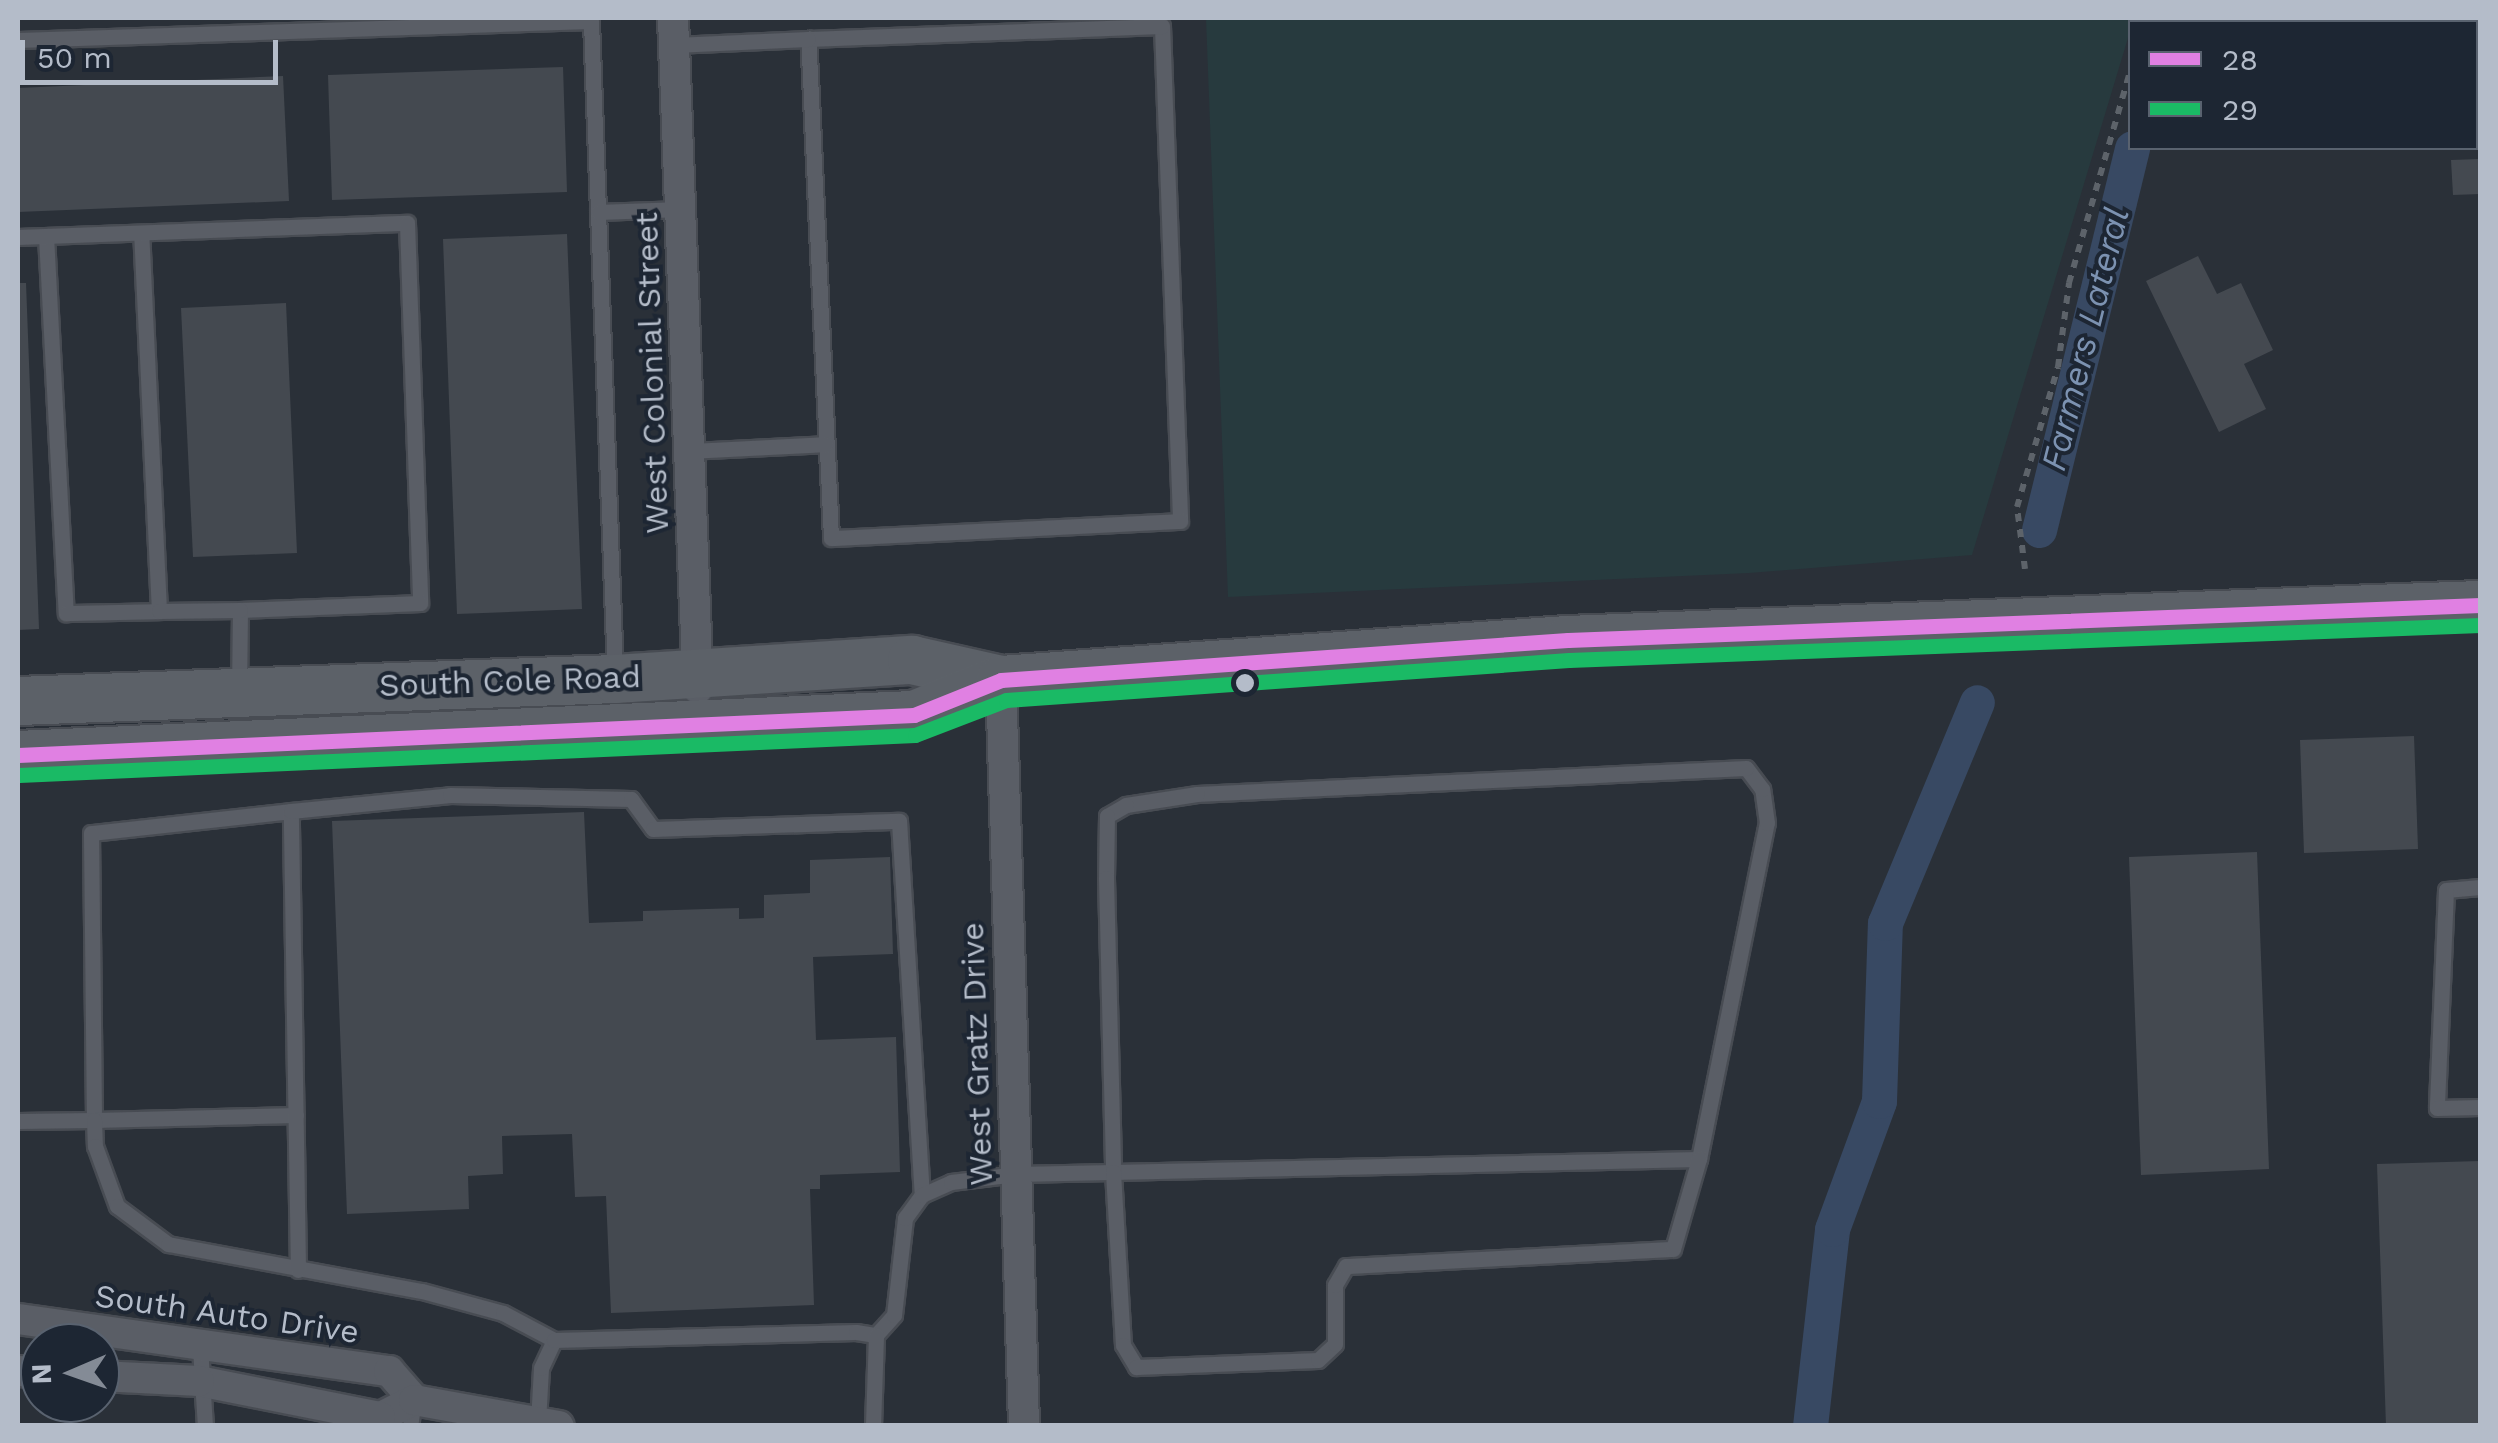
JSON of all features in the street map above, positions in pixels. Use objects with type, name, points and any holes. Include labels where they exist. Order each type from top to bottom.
[{"type":"main road","name":"South Cole Road","points":[[18,701],[615,679],[912,660],[1000,680],[1568,640],[2480,605]]},
{"type":"main road","name":"South Cole Road","points":[[18,754],[914,715],[1000,680]]},
{"type":"street","name":"West Colonial Street","points":[[674,31],[700,726]]},
{"type":"street","name":"West Gratz Drive","points":[[1000,680],[1024,1426]]},
{"type":"street","name":"South Auto Drive","points":[[18,1319],[389,1371],[412,1413]]},
{"type":"street","name":"South Auto Drive","points":[[120,1377],[199,1381],[380,1417],[412,1413],[548,1424]]},
{"type":"lane","points":[[18,40],[592,20],[615,679]]},
{"type":"lane","points":[[674,31],[808,39],[1162,26],[1180,521],[831,538],[808,39]]},
{"type":"lane","points":[[598,212],[680,209]]},
{"type":"lane","points":[[18,237],[406,223],[420,603],[66,612],[46,236]]},
{"type":"lane","points":[[140,233],[159,610]]},
{"type":"lane","points":[[690,451],[826,444]]},
{"type":"lane","points":[[239,691],[240,610]]},
{"type":"lane","points":[[1746,768],[1762,788],[1767,823],[1699,1159],[1689,1212],[1673,1249],[1346,1266],[1335,1285],[1335,1344],[1318,1360],[1136,1367],[1123,1345],[1113,1172],[1107,816],[1126,805],[1197,794],[1746,768]]},
{"type":"lane","points":[[876,1336],[554,1340],[502,1314],[422,1291],[168,1244],[117,1206],[94,1146],[91,833],[291,811],[486,796],[631,798],[654,830],[899,821],[922,1195]]},
{"type":"lane","points":[[291,811],[298,1270]]},
{"type":"lane","points":[[2480,887],[2446,890],[2437,1108],[2480,1107]]},
{"type":"lane","points":[[18,1121],[296,1115]]},
{"type":"lane","points":[[873,1426],[876,1336],[894,1315],[905,1218],[922,1195],[950,1182],[1016,1174],[1699,1159]]},
{"type":"lane","points":[[548,1424],[540,1368],[554,1340]]},
{"type":"lane","points":[[200,1347],[199,1381],[205,1426]]},
{"type":"path","points":[[2025,569],[2016,506],[2058,367],[2069,283],[2128,79]]},
{"type":"green space","points":[[1206,18],[2134,18],[2128,20],[2128,38],[1972,555],[1749,573],[1228,597]]},
{"type":"building","points":[[2427,18],[2480,18],[2461,20]]},
{"type":"building","points":[[563,67],[567,192],[332,200],[328,75]]},
{"type":"building","points":[[283,76],[289,201],[18,212],[18,88]]},
{"type":"building","points":[[2480,159],[2480,194],[2453,195],[2451,160]]},
{"type":"building","points":[[567,234],[582,609],[457,614],[443,239]]},
{"type":"building","points":[[2198,256],[2217,294],[2241,283],[2273,350],[2244,364],[2266,409],[2219,432],[2146,281]]},
{"type":"building","points":[[18,283],[26,283],[39,629],[18,630]]},
{"type":"building","points":[[286,303],[297,553],[193,557],[181,308]]},
{"type":"building","points":[[2414,736],[2418,849],[2304,853],[2300,740]]},
{"type":"building","points":[[584,812],[589,923],[643,921],[643,911],[739,908],[739,919],[764,918],[764,895],[810,893],[810,860],[890,857],[893,954],[813,957],[816,1040],[896,1037],[900,1172],[820,1175],[820,1189],[810,1189],[814,1305],[611,1313],[606,1196],[575,1197],[572,1134],[502,1136],[503,1174],[468,1176],[469,1209],[347,1214],[332,821]]},
{"type":"building","points":[[2257,852],[2269,1169],[2141,1175],[2129,857]]},
{"type":"building","points":[[2480,1161],[2480,1426],[2386,1426],[2377,1164]]},
{"type":"waterway","name":"Farmers Lateral","points":[[2039,530],[2132,150]]},
{"type":"waterway","name":"Farmers Lateral","points":[[1810,1426],[1832,1229],[1879,1101],[1885,923],[1977,702]]},
{"type":"transit line","name":"28","points":[[18,755],[914,715],[1001,680],[1568,640],[2480,605]]},
{"type":"transit line","name":"29","points":[[19,775],[915,735],[1006,700],[1569,660],[2480,625]]}]
